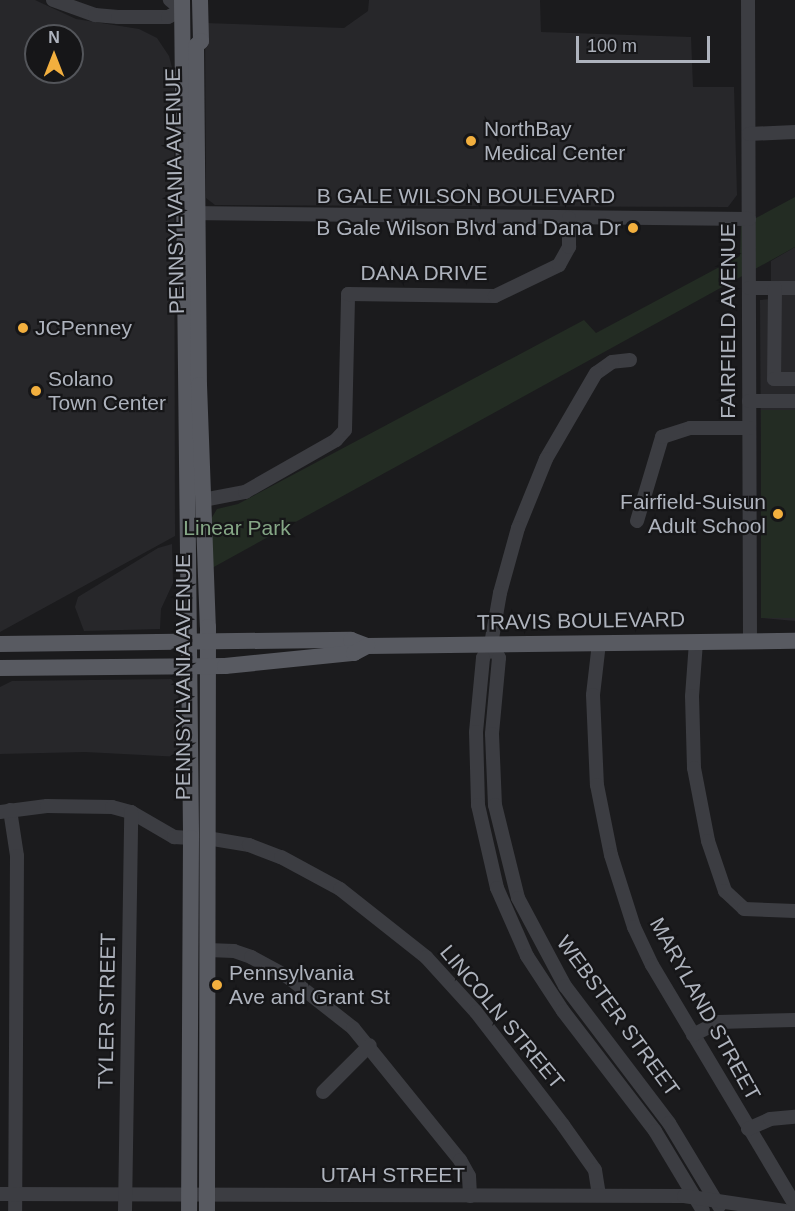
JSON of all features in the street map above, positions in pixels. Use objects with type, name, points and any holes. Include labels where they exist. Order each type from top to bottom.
[{"type":"main road","name":"PENNSYLVANIA AVENUE","points":[[200,0],[201,41],[196,46],[191,214],[187,664],[208,950],[207,1203]]},
{"type":"main road","points":[[181,3],[191,20],[192,41],[196,46]]},
{"type":"main road","name":"PENNSYLVANIA AVENUE","points":[[181,3],[204,500],[208,641],[199,838],[189,1203]]},
{"type":"main road","name":"TRAVIS BOULEVARD","points":[[0,644],[351,640],[367,646],[795,641]]},
{"type":"main road","name":"TRAVIS BOULEVARD","points":[[0,668],[207,665],[354,653],[367,646]]},
{"type":"street","points":[[54,0],[95,15],[118,17],[168,17],[181,3]]},
{"type":"street","name":"FAIRFIELD AVENUE","points":[[748,0],[750,641]]},
{"type":"street","points":[[749,134],[795,132]]},
{"type":"street","name":"B GALE WILSON BOULEVARD","points":[[191,214],[749,219]]},
{"type":"street","name":"DANA DRIVE","points":[[204,500],[245,492],[336,440],[345,430],[348,294],[495,296],[559,265],[567,256],[569,218]]},
{"type":"street","points":[[749,288],[795,288]]},
{"type":"street","points":[[775,288],[774,379],[795,379]]},
{"type":"street","points":[[491,644],[500,593],[518,528],[546,459],[596,373],[612,362],[630,360]]},
{"type":"street","points":[[749,401],[795,401]]},
{"type":"street","points":[[637,521],[662,437],[690,428],[749,428]]},
{"type":"street","points":[[696,642],[692,696],[694,768],[708,841],[725,891],[744,909],[795,911]]},
{"type":"street","name":"MARYLAND STREET","points":[[598,643],[594,746],[602,819],[634,927],[693,1035],[795,1205]]},
{"type":"street","name":"WEBSTER STREET","points":[[491,644],[483,658],[476,766],[485,844],[497,888],[526,956],[548,991],[655,1131],[703,1211]]},
{"type":"street","name":"WEBSTER STREET","points":[[491,644],[499,658],[492,734],[495,805],[518,898],[542,949],[565,986],[669,1123],[719,1206]]},
{"type":"street","points":[[15,1211],[17,856],[5,811],[83,805],[131,812]]},
{"type":"street","name":"LINCOLN STREET","points":[[131,812],[174,837],[249,845],[281,857],[340,889],[426,957],[476,1012],[563,1125],[595,1170],[599,1195]]},
{"type":"street","name":"TYLER STREET","points":[[125,1211],[131,812]]},
{"type":"street","points":[[208,950],[242,953],[288,977],[370,1045],[466,1168],[470,1196]]},
{"type":"street","points":[[693,1035],[718,1022],[795,1020]]},
{"type":"street","points":[[322,1092],[370,1045]]},
{"type":"street","points":[[748,1129],[770,1119],[795,1116]]},
{"type":"street","name":"UTAH STREET","points":[[0,1194],[125,1195],[189,1203],[599,1195],[694,1198],[719,1206],[785,1211]]},
{"type":"shaded area","name":"Solano Town Center","points":[[0,0],[35,0],[76,19],[139,29],[157,38],[169,56],[174,75],[175,536],[0,632]]},
{"type":"shaded area","name":"NorthBay Medical Center","points":[[369,0],[540,0],[541,32],[691,37],[693,87],[734,87],[737,195],[728,207],[215,205],[206,198],[205,23],[344,28],[368,11]]},
{"type":"shaded area","name":"Fairfield-Suisun Adult School","points":[[795,247],[795,621],[762,618],[760,300],[771,299],[771,261]]},
{"type":"shaded area","points":[[172,544],[173,583],[161,609],[160,629],[84,631],[75,607],[78,597],[158,548]]},
{"type":"shaded area","points":[[171,679],[178,687],[181,757],[85,752],[0,754],[0,687],[12,681]]},
{"type":"green space","name":"Linear Park","points":[[795,197],[795,247],[212,568],[211,519],[217,509],[238,504],[584,320],[596,333],[740,256],[741,226]]},
{"type":"green space","points":[[761,410],[795,410],[795,618],[761,618]]},
{"type":"place","name":"NorthBay Medical Center","points":[[471,141]]},
{"type":"place","name":"B Gale Wilson Blvd and Dana Dr","points":[[633,228]]},
{"type":"place","name":"JCPenney","points":[[23,328]]},
{"type":"place","name":"Solano Town Center","points":[[36,391]]},
{"type":"place","name":"Fairfield-Suisun Adult School","points":[[778,514]]},
{"type":"place","name":"Pennsylvania Ave and Grant St","points":[[217,985]]}]
